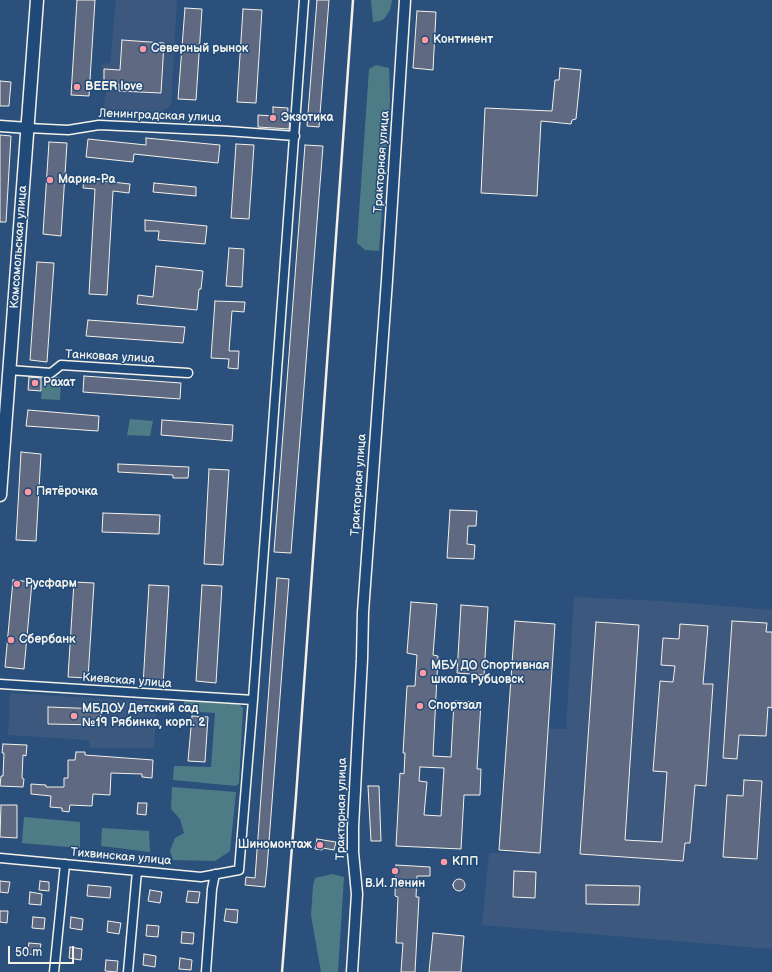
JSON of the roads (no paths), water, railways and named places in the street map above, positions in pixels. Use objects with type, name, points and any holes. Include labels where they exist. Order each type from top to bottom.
[{"type":"main road","name":"Комсомольская улица","points":[[0,495],[37,0]]},
{"type":"street","points":[[253,700],[304,0]]},
{"type":"street","name":"Тракторная улица","points":[[352,972],[357,894],[353,852],[353,827],[363,612],[386,295],[405,0]]},
{"type":"street","name":"Ленинградская улица","points":[[0,126],[68,130],[99,125],[295,136]]},
{"type":"street","name":"Танковая улица","points":[[9,370],[51,373],[61,365],[188,374]]},
{"type":"street","name":"Киевская улица","points":[[0,684],[253,700]]},
{"type":"street","name":"Тихвинская улица","points":[[0,858],[201,877],[239,870],[253,700]]},
{"type":"street","points":[[54,972],[65,864]]},
{"type":"street","points":[[128,972],[137,871]]},
{"type":"street","points":[[206,972],[212,889],[215,874]]},
{"type":"railway","points":[[282,972],[353,0]]},
{"type":"place","name":"Континент","points":[[425,40]]},
{"type":"place","name":"Северный рынок","points":[[143,49]]},
{"type":"place","name":"BEER love","points":[[77,87]]},
{"type":"place","name":"Экзотика","points":[[273,118]]},
{"type":"place","name":"Мария-Ра","points":[[50,180]]},
{"type":"place","name":"Рахат","points":[[35,383]]},
{"type":"place","name":"Пятёрочка","points":[[28,492]]},
{"type":"place","name":"Русфарм","points":[[17,584]]},
{"type":"place","name":"Сбербанк","points":[[11,640]]},
{"type":"place","name":"МБУ ДО Спортивная школа Рубцовск","points":[[423,673]]},
{"type":"place","name":"Спортзал","points":[[420,706]]},
{"type":"place","name":"МБДОУ Детский сад №19 Рябинка, корп. 2","points":[[74,716]]},
{"type":"place","name":"Шиномонтаж","points":[[320,845]]},
{"type":"place","name":"КПП","points":[[444,862]]},
{"type":"place","name":"В.И. Ленин","points":[[395,871]]}]
